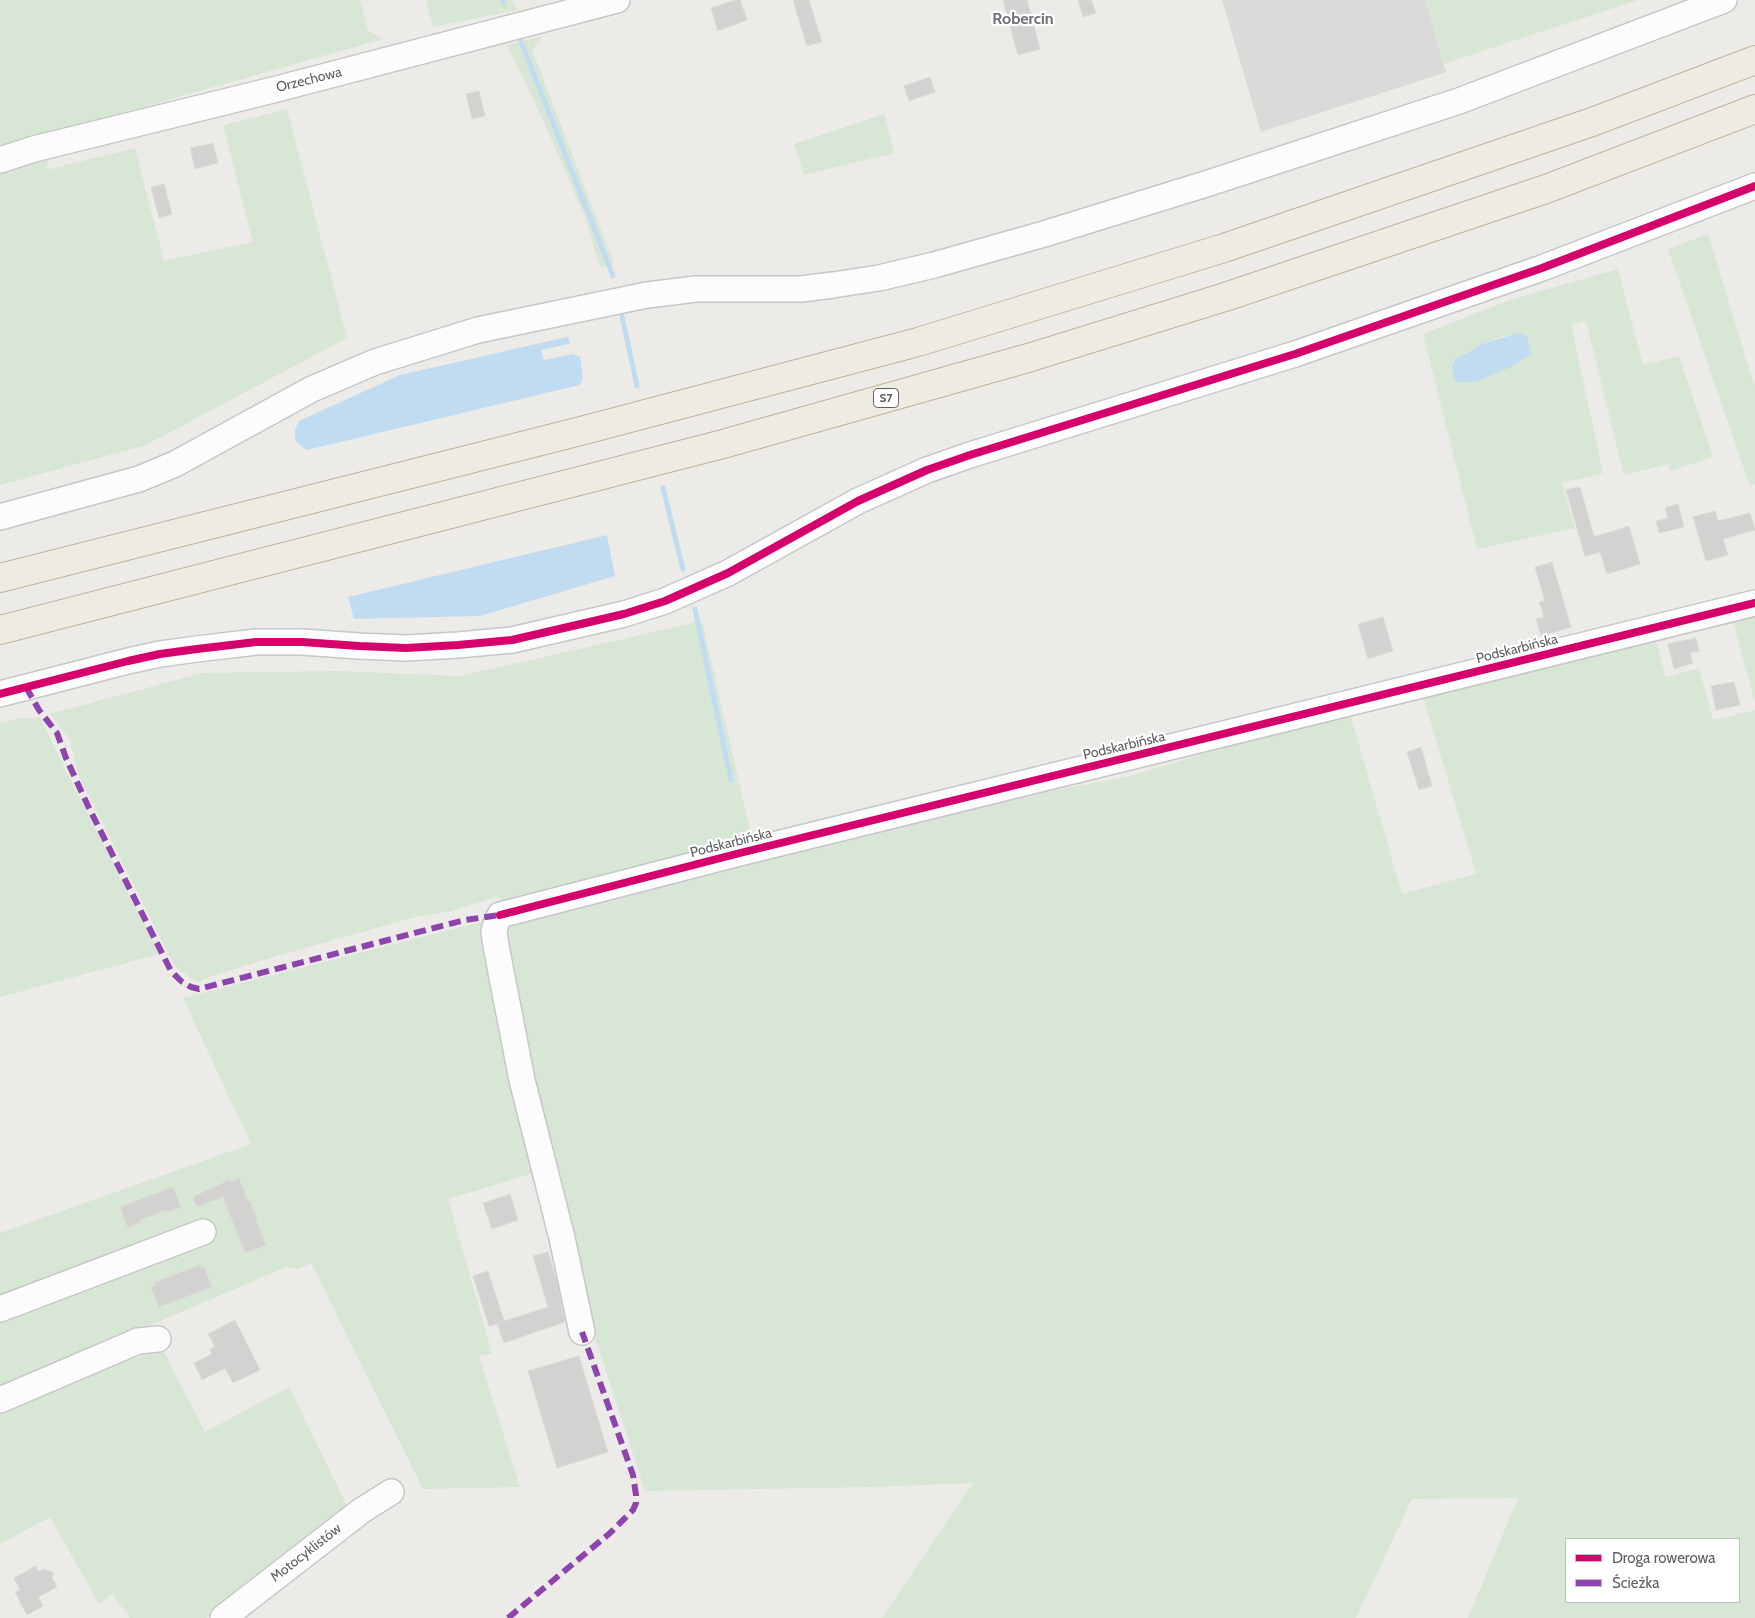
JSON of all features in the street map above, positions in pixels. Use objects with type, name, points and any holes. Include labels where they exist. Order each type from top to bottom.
[{"type":"highway","points":[[0,578],[577,432],[918,342],[1233,245],[1592,122],[1755,60]]},
{"type":"highway","name":"S7","points":[[0,630],[714,446],[1028,358],[1225,297],[1546,189],[1755,109]]},
{"type":"street","name":"Orzechowa","points":[[0,160],[34,149],[617,0]]},
{"type":"street","points":[[0,517],[148,475],[175,464],[312,390],[375,362],[478,330],[647,295],[696,289],[770,289],[825,286],[879,278],[934,265],[1044,234],[1200,186],[1450,104],[1724,0]]},
{"type":"street","points":[[0,694],[144,657],[197,649],[265,642],[302,642],[406,648],[458,646],[512,640],[624,614],[665,601],[728,573],[858,501],[927,470],[1295,354],[1542,268],[1755,186]]},
{"type":"street","name":"Podskarbińska","points":[[582,1332],[562,1238],[522,1080],[495,939],[496,923],[500,915],[964,797],[1755,604]]},
{"type":"street","points":[[0,1309],[203,1232]]},
{"type":"street","points":[[0,1400],[138,1341],[158,1339]]},
{"type":"street","name":"Motocyklistów","points":[[223,1618],[361,1511],[391,1492]]},
{"type":"shaded area","points":[[1222,0],[1426,0],[1443,64],[1447,72],[1261,132]]},
{"type":"green space","points":[[0,0],[360,0],[368,30],[382,39],[0,148]]},
{"type":"green space","points":[[426,0],[512,0],[518,10],[433,27]]},
{"type":"green space","points":[[1426,0],[1638,0],[1443,64]]},
{"type":"green space","points":[[544,36],[535,46],[533,52],[614,264],[600,267],[585,217],[544,122],[507,45]]},
{"type":"green space","points":[[287,109],[347,338],[146,445],[0,485],[0,173],[49,160],[46,170],[135,148],[164,261],[253,242],[223,125]]},
{"type":"green space","points":[[884,114],[894,153],[804,175],[794,144]]},
{"type":"green space","points":[[1708,234],[1755,388],[1755,484],[1750,486],[1668,249]]},
{"type":"green space","points":[[1618,269],[1643,365],[1679,356],[1713,457],[1671,471],[1669,464],[1624,475],[1586,321],[1571,324],[1603,473],[1562,483],[1575,528],[1477,549],[1423,334],[1513,299]],"holes":[[[1507,335],[1453,376],[1452,366],[1454,358],[1469,352],[1481,344]]]},
{"type":"green space","points":[[1755,611],[1755,703],[1732,617]]},
{"type":"green space","points":[[702,621],[753,843],[504,907],[499,896],[452,911],[416,917],[273,957],[206,978],[199,982],[191,979],[174,965],[78,774],[70,740],[50,714],[202,673],[337,671],[460,676]]},
{"type":"green space","points":[[1655,638],[1666,677],[1699,668],[1713,720],[1755,710],[1755,1618],[1468,1618],[1518,1498],[1412,1499],[1356,1618],[882,1618],[973,1483],[645,1491],[591,1325],[531,1067],[505,929],[512,917],[967,806],[1126,777],[1267,735],[1350,713],[1402,894],[1476,874],[1422,693]]},
{"type":"green space","points":[[40,717],[159,954],[0,997],[0,723],[20,718]]},
{"type":"green space","points":[[485,921],[537,1172],[448,1199],[492,1353],[479,1356],[520,1487],[423,1489],[311,1263],[299,1269],[286,1267],[0,1390],[0,1233],[251,1144],[183,998]]},
{"type":"green space","points":[[162,1348],[205,1432],[289,1387],[349,1510],[206,1618],[130,1618],[112,1594],[99,1604],[50,1517],[0,1544],[0,1408],[126,1354],[137,1358]]},
{"type":"water","points":[[1520,333],[1527,336],[1531,354],[1511,367],[1475,382],[1457,382],[1453,376],[1452,366],[1455,358],[1481,344]]},
{"type":"water","points":[[567,337],[570,341],[569,344],[541,350],[544,360],[573,354],[580,357],[583,378],[580,385],[307,450],[295,440],[295,430],[299,421],[400,375]]},
{"type":"water","points":[[607,535],[615,576],[480,616],[354,619],[348,597]]},
{"type":"building","points":[[740,0],[747,20],[718,31],[711,8]]},
{"type":"building","points":[[793,0],[809,0],[822,42],[807,46]]},
{"type":"building","points":[[1003,0],[1027,0],[1040,49],[1018,55]]},
{"type":"building","points":[[1078,0],[1091,0],[1096,13],[1083,17]]},
{"type":"building","points":[[930,77],[935,92],[909,101],[904,86]]},
{"type":"building","points":[[479,91],[485,116],[472,119],[466,94]]},
{"type":"building","points":[[213,143],[218,163],[195,169],[190,148]]},
{"type":"building","points":[[164,184],[172,214],[159,218],[151,187]]},
{"type":"building","points":[[1580,487],[1594,537],[1629,526],[1640,564],[1607,574],[1600,552],[1585,556],[1566,490]]},
{"type":"building","points":[[1678,504],[1684,527],[1659,533],[1656,521],[1668,518],[1665,508]]},
{"type":"building","points":[[1715,511],[1718,521],[1750,513],[1755,530],[1723,539],[1728,555],[1706,561],[1693,517]]},
{"type":"building","points":[[1552,562],[1571,627],[1541,636],[1536,619],[1544,617],[1539,602],[1545,601],[1535,567]]},
{"type":"building","points":[[1383,617],[1393,651],[1368,659],[1358,624]]},
{"type":"building","points":[[1696,638],[1699,651],[1690,653],[1693,663],[1674,669],[1668,644]]},
{"type":"building","points":[[1734,682],[1740,705],[1716,710],[1711,686]]},
{"type":"building","points":[[1421,747],[1432,786],[1419,790],[1407,752]]},
{"type":"building","points":[[239,1178],[248,1202],[250,1201],[266,1245],[245,1253],[223,1197],[197,1207],[193,1197],[229,1180],[230,1182]]},
{"type":"building","points":[[173,1187],[181,1207],[167,1212],[166,1210],[141,1220],[141,1222],[128,1228],[120,1207]]},
{"type":"building","points":[[510,1194],[518,1220],[492,1229],[483,1203]]},
{"type":"building","points":[[548,1252],[557,1282],[565,1322],[504,1343],[497,1324],[489,1326],[473,1276],[488,1271],[504,1321],[548,1307],[533,1256]]},
{"type":"building","points":[[199,1265],[200,1268],[204,1267],[212,1287],[159,1307],[151,1287],[155,1286],[154,1283]]},
{"type":"building","points":[[235,1320],[260,1370],[233,1383],[225,1368],[202,1380],[194,1363],[212,1354],[210,1349],[215,1347],[208,1334]]},
{"type":"building","points":[[579,1356],[608,1452],[557,1468],[528,1371]]},
{"type":"building","points":[[36,1566],[39,1572],[43,1569],[54,1573],[52,1578],[57,1587],[38,1597],[43,1606],[27,1615],[15,1592],[20,1590],[14,1578]]},
{"type":"waterway","points":[[503,0],[504,4]]},
{"type":"waterway","points":[[520,39],[613,276]]},
{"type":"waterway","points":[[621,312],[637,386]]},
{"type":"waterway","points":[[663,488],[683,569]]},
{"type":"waterway","points":[[695,609],[731,780]]},
{"type":"marked path","points":[[26,687],[39,710],[57,733],[88,806],[171,971],[181,981],[191,987],[199,989],[465,920],[500,915]]},
{"type":"marked path","points":[[508,1618],[610,1533],[633,1510],[636,1503],[633,1475],[582,1332]]},
{"type":"cycle path","points":[[0,694],[128,661],[197,649],[256,642],[302,642],[406,648],[458,645],[512,640],[624,614],[665,601],[728,573],[858,501],[927,470],[1295,354],[1542,268],[1755,186]]},
{"type":"cycle path","points":[[500,915],[740,853],[1755,603]]},
{"type":"district","name":"Robercin","points":[[1023,19]]}]
